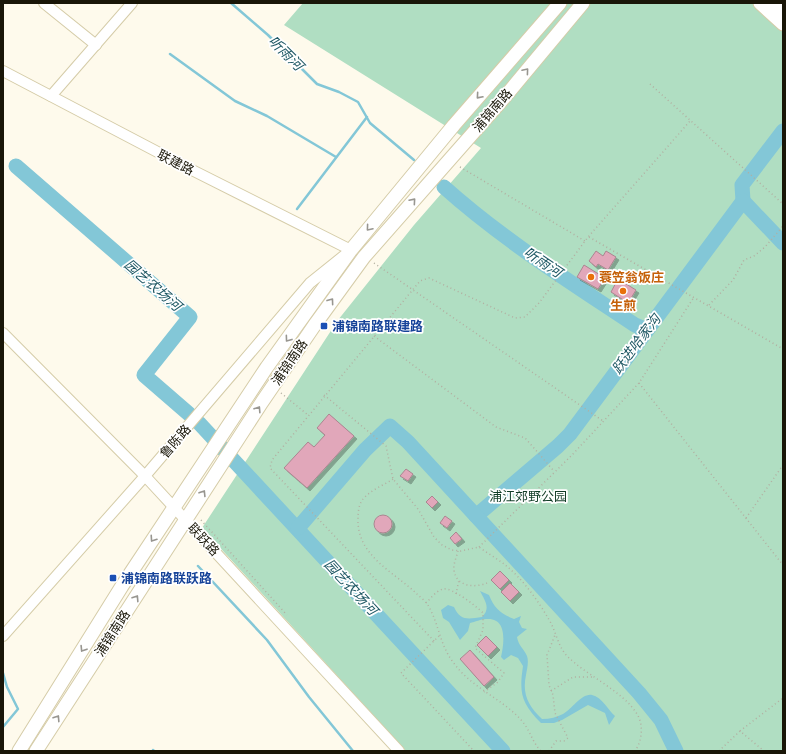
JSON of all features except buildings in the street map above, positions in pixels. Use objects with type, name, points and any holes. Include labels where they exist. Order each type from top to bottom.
[{"type":"highway","points":[[774,3],[783,10]]},
{"type":"main road","name":"浦锦南路","points":[[20,751],[122,586],[174,507],[267,367],[351,250],[459,120],[560,3]]},
{"type":"main road","name":"浦锦南路","points":[[36,751],[273,386],[364,257],[503,99],[583,3]]},
{"type":"main road","points":[[760,3],[783,24]]},
{"type":"street","points":[[44,3],[96,45]]},
{"type":"street","points":[[51,96],[132,3]]},
{"type":"street","name":"联建路","points":[[3,71],[351,250]]},
{"type":"street","name":"鲁陈路","points":[[3,636],[145,476],[310,283],[351,250]]},
{"type":"street","name":"联跃路","points":[[3,333],[145,476],[400,751]]},
{"type":"path","points":[[650,84],[783,204]]},
{"type":"path","points":[[434,641],[270,468],[272,460],[420,281],[429,278],[515,318],[525,318],[588,237],[691,120]]},
{"type":"path","points":[[460,167],[585,241]]},
{"type":"path","points":[[709,305],[733,280],[744,260],[754,256],[765,247],[783,226]]},
{"type":"path","points":[[588,237],[665,282],[709,305],[783,349]]},
{"type":"path","points":[[364,257],[381,267],[412,290],[604,421]]},
{"type":"path","points":[[324,396],[363,429],[386,446],[394,479],[418,508],[434,537],[442,545],[458,551],[479,547],[555,472],[639,383],[694,297]]},
{"type":"path","points":[[374,336],[490,423],[509,432],[520,435],[555,472]]},
{"type":"path","points":[[639,383],[783,565]]},
{"type":"path","points":[[273,386],[308,416]]},
{"type":"path","points":[[746,518],[783,465]]},
{"type":"path","points":[[394,479],[364,497],[358,509],[358,526],[362,541],[372,557],[429,606],[440,636],[453,663],[476,687],[522,721],[534,744],[541,751]]},
{"type":"path","points":[[479,547],[505,565],[522,582],[549,619],[555,635],[566,654],[592,677],[621,697],[637,714],[642,729],[639,745],[635,751]]},
{"type":"path","points":[[458,551],[454,570],[459,580],[466,585],[479,586],[487,583]]},
{"type":"path","points":[[456,594],[459,580]]},
{"type":"path","points":[[426,603],[436,593],[444,589],[449,590],[473,604],[483,613],[483,630],[475,648],[504,673],[496,684],[484,692]]},
{"type":"path","points":[[549,751],[556,741],[564,741],[568,738],[555,713],[549,685],[547,656],[549,646],[555,635]]},
{"type":"path","points":[[440,636],[400,673],[474,751]]},
{"type":"path","points":[[551,691],[573,677],[592,677]]},
{"type":"path","points":[[719,751],[740,730],[783,698]]},
{"type":"path","points":[[740,730],[764,751]]},
{"type":"green space","name":"浦江郊野公园","points":[[303,3],[783,3],[783,751],[406,751],[202,528],[338,320],[414,225],[481,148],[284,25]]},
{"type":"water","points":[[480,591],[489,595],[493,604],[505,615],[514,619],[521,616],[519,622],[522,628],[527,629],[517,637],[528,658],[525,688],[527,699],[537,714],[542,719],[558,716],[566,712],[585,696],[592,695],[599,698],[615,716],[609,725],[605,713],[588,705],[562,720],[554,723],[541,723],[529,709],[523,697],[521,683],[523,666],[518,658],[511,655],[504,660],[501,657],[503,632],[498,622],[482,619],[470,623],[468,631],[460,640],[449,622],[443,618],[441,610],[448,605],[454,607],[456,612],[462,617],[482,617],[485,614],[487,607]]},
{"type":"waterway","name":"听雨河","points":[[231,3],[268,35],[317,84],[339,92],[358,102],[370,123],[414,160]]},
{"type":"waterway","points":[[170,54],[235,101],[267,116],[336,157]]},
{"type":"waterway","points":[[297,209],[367,117]]},
{"type":"waterway","points":[[743,201],[742,185],[783,131]]},
{"type":"waterway","name":"园艺农场河","points":[[16,166],[190,317],[144,375],[189,414]]},
{"type":"waterway","name":"听雨河","points":[[444,187],[466,206],[536,259],[635,325],[647,330]]},
{"type":"waterway","name":"跃进哈家沟","points":[[476,516],[570,434],[743,201],[783,243]]},
{"type":"waterway","name":"园艺农场河","points":[[199,423],[503,751]]},
{"type":"waterway","points":[[298,528],[365,450],[390,426],[408,442],[639,693],[661,720],[676,751]]},
{"type":"waterway","points":[[198,566],[267,640],[309,697],[353,751]]},
{"type":"waterway","points":[[3,673],[7,687],[18,709],[3,727]]},
{"type":"place","name":"蓑笠翁饭庄","points":[[591,277]]},
{"type":"place","name":"生煎","points":[[623,291]]},
{"type":"place","name":"浦锦南路联建路","points":[[324,326]]},
{"type":"place","name":"浦锦南路联跃路","points":[[113,578]]}]
